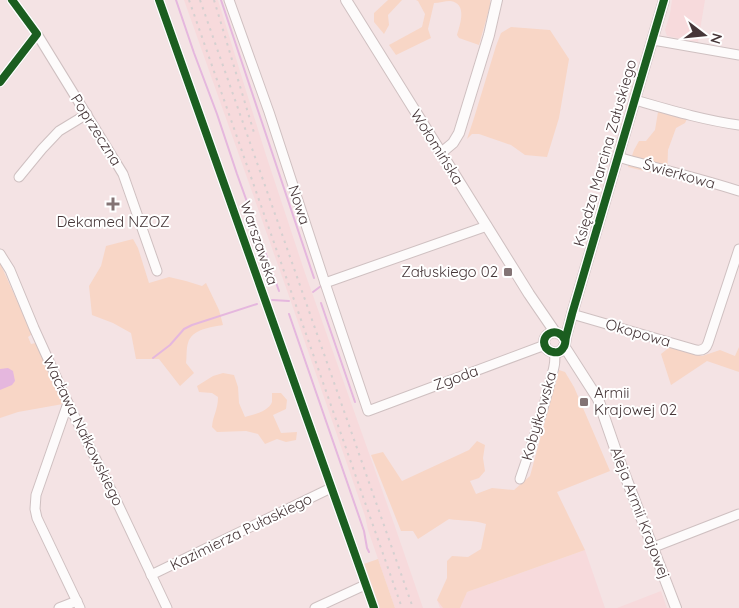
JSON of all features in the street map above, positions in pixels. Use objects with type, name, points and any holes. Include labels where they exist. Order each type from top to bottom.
[{"type":"street","name":"Poprzeczna","points":[[12,0],[37,34],[123,174],[157,271]]},
{"type":"street","name":"Warszawska","points":[[159,0],[374,608]]},
{"type":"street","name":"Nowa","points":[[230,0],[270,112],[368,411]]},
{"type":"street","name":"Wołomińska","points":[[346,0],[529,294],[556,342]]},
{"type":"street","points":[[441,153],[453,143],[459,133],[489,35],[497,0]]},
{"type":"street","name":"Księdza Marcina Załuskiego","points":[[556,342],[572,314],[664,0]]},
{"type":"street","points":[[0,82],[37,34]]},
{"type":"street","points":[[653,40],[739,55]]},
{"type":"street","points":[[635,100],[701,119],[739,125]]},
{"type":"street","points":[[19,177],[59,132],[86,114]]},
{"type":"street","name":"Świerkowa","points":[[618,157],[739,191]]},
{"type":"street","points":[[325,284],[487,226]]},
{"type":"street","name":"Okopowa","points":[[572,314],[700,351],[708,343],[739,249]]},
{"type":"street","name":"Wacława Nałkowskiego","points":[[0,254],[10,270],[68,403],[167,608]]},
{"type":"street","name":"Zgoda","points":[[368,411],[556,342]]},
{"type":"street","name":"Aleja Armii Krajowej","points":[[556,342],[598,398],[676,608]]},
{"type":"street","name":"Kobyłkowska","points":[[520,479],[547,393],[555,362],[556,342]]},
{"type":"street","points":[[59,608],[79,604],[37,518],[35,509],[36,495],[68,403]]},
{"type":"street","name":"Kazimierza Pułaskiego","points":[[151,575],[332,491]]},
{"type":"street","points":[[654,547],[739,514]]},
{"type":"street","points":[[315,608],[365,585]]},
{"type":"shaded area","points":[[184,0],[218,0],[305,273],[423,608],[395,608],[290,299]]},
{"type":"shaded area","points":[[388,0],[402,0],[388,15],[389,25],[384,34],[374,22],[374,13]]},
{"type":"shaded area","points":[[416,0],[490,0],[479,45],[459,38],[457,35],[461,20],[461,10],[456,3],[446,1],[434,3],[428,29],[431,38],[396,55],[389,45],[422,27],[425,14]]},
{"type":"shaded area","points":[[672,0],[705,0],[698,42],[667,36],[665,30]]},
{"type":"shaded area","points":[[511,27],[550,30],[569,59],[559,118],[547,157],[525,155],[511,145],[479,134],[472,134],[467,139],[501,33]]},
{"type":"shaded area","points":[[658,112],[687,119],[685,123],[676,128],[668,150],[667,176],[676,179],[628,167],[639,141],[646,141],[655,130]]},
{"type":"shaded area","points":[[133,239],[138,248],[149,283],[169,277],[202,286],[206,283],[219,310],[223,325],[202,330],[190,338],[187,345],[186,363],[194,373],[180,386],[159,359],[136,359],[131,333],[113,323],[92,315],[89,286],[101,266],[106,246]]},
{"type":"shaded area","points":[[0,263],[32,334],[28,337],[31,344],[36,343],[63,404],[18,412],[0,418]]},
{"type":"shaded area","points":[[671,346],[702,356],[720,350],[735,356],[739,347],[739,372],[707,361],[671,385],[661,354]]},
{"type":"shaded area","points":[[8,368],[13,371],[15,381],[12,385],[0,390],[0,369]]},
{"type":"shaded area","points":[[559,370],[565,372],[574,387],[610,471],[557,492],[585,550],[467,592],[460,608],[443,608],[437,600],[447,578],[447,561],[452,556],[468,557],[481,549],[486,524],[449,519],[418,539],[413,531],[401,531],[371,455],[383,452],[402,481],[469,450],[477,441],[485,445],[483,458],[485,471],[479,478],[470,481],[476,494],[492,488],[514,490],[530,476]]},
{"type":"shaded area","points":[[223,373],[234,375],[238,387],[239,403],[245,417],[268,408],[272,402],[272,393],[281,393],[287,400],[286,409],[273,415],[281,433],[297,432],[296,440],[286,442],[277,439],[265,444],[258,434],[246,431],[217,432],[212,427],[218,397],[212,393],[199,392],[197,386],[213,376]]},
{"type":"shaded area","points":[[585,550],[605,608],[440,608],[437,600],[467,592]]},
{"type":"shaded area","points":[[378,559],[395,608],[377,608],[361,565]]},
{"type":"shaded area","points":[[661,591],[667,608],[617,608]]},
{"type":"waterway","points":[[176,0],[279,291]]},
{"type":"waterway","points":[[221,0],[314,278]]},
{"type":"waterway","points":[[313,292],[321,286]]},
{"type":"waterway","points":[[272,300],[289,301]]},
{"type":"waterway","points":[[321,303],[355,402]]},
{"type":"waterway","points":[[153,358],[170,345],[184,329],[257,304]]},
{"type":"waterway","points":[[289,314],[364,531],[369,552]]},
{"type":"railway","points":[[189,0],[402,608]]},
{"type":"railway","points":[[200,0],[413,608]]},
{"type":"railway","points":[[214,0],[255,136]]},
{"type":"cycle path","points":[[0,82],[37,34],[12,0]]},
{"type":"cycle path","points":[[159,0],[374,608]]},
{"type":"cycle path","points":[[565,340],[562,335],[553,332],[546,336],[544,344],[551,352],[560,351],[565,346],[572,314],[664,0]]},
{"type":"place","name":"Dekamed NZOZ","points":[[113,204]]},
{"type":"place","name":"Załuskiego 02","points":[[508,272]]},
{"type":"place","name":"Armii Krajowej 02","points":[[584,402]]}]
